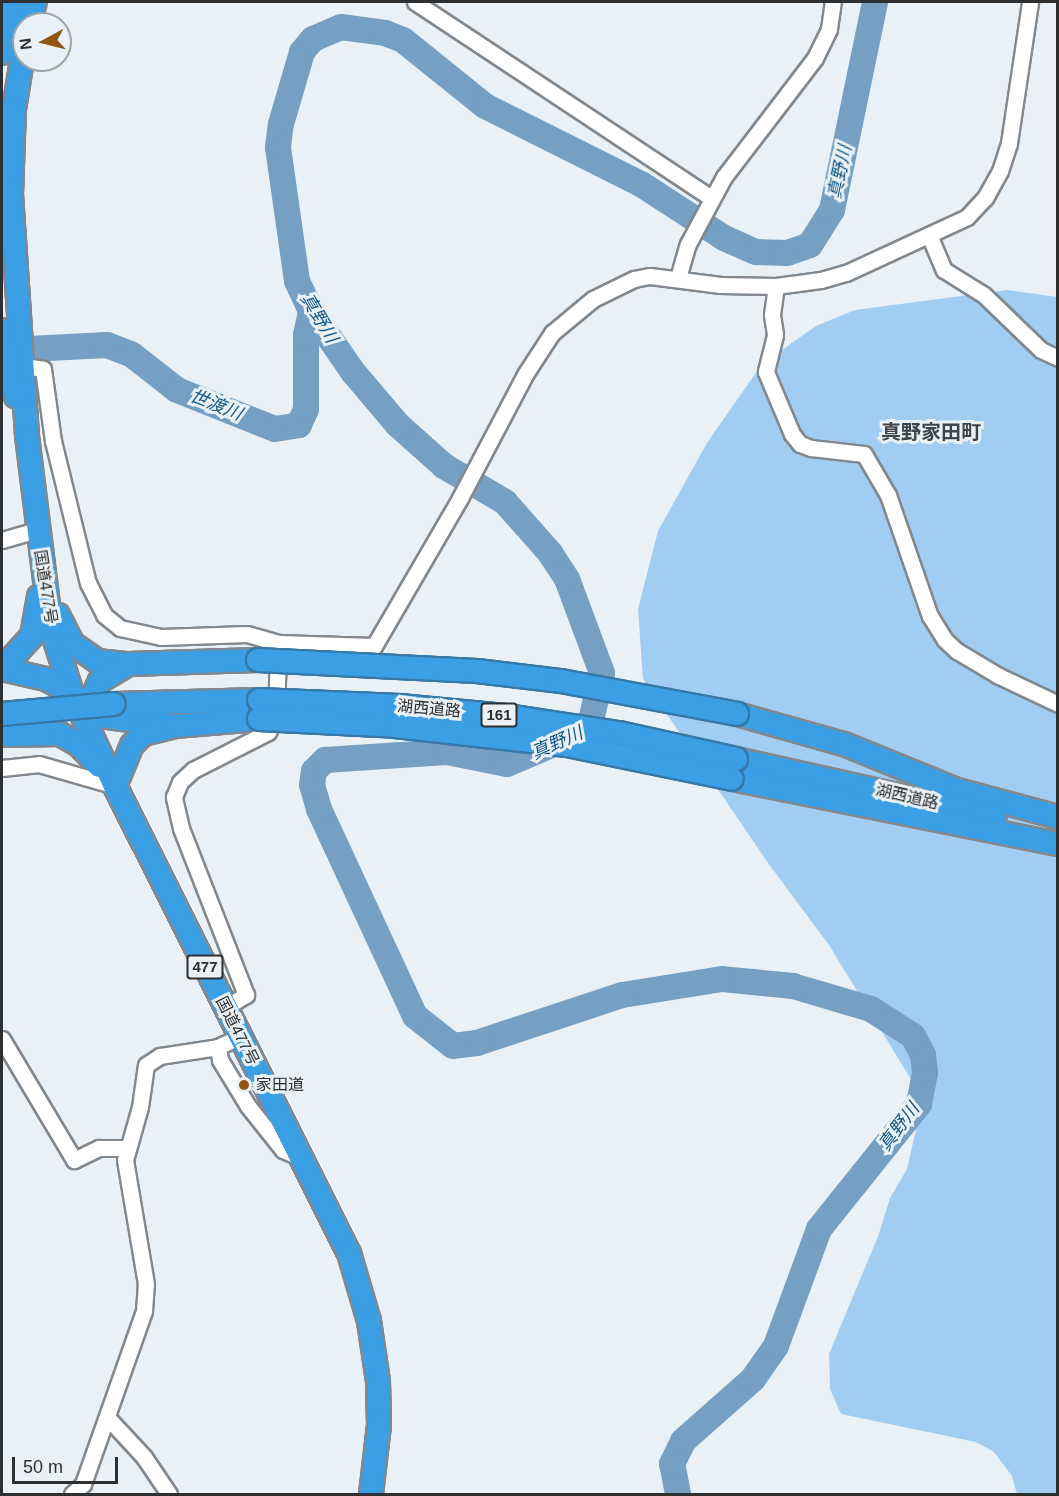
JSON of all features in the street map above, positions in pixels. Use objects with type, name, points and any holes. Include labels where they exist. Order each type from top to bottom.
[{"type":"highway","points":[[2,53],[11,18]]},
{"type":"highway","name":"国道477号","points":[[20,72],[14,109],[10,194],[15,365],[27,436],[40,558],[51,628],[72,693],[89,720],[116,786],[238,1037],[349,1253],[369,1321],[379,1425],[371,1494]]},
{"type":"highway","name":"国道477号","points":[[2,330],[15,365]]},
{"type":"highway","points":[[40,558],[69,638],[90,658],[128,664],[258,660],[477,671],[561,681],[737,714],[844,744],[954,789],[1058,817]]},
{"type":"highway","points":[[2,669],[26,646],[35,626],[40,558]]},
{"type":"highway","points":[[128,664],[100,681],[89,720],[175,726]]},
{"type":"highway","points":[[2,669],[46,680],[72,693],[53,718],[13,733]]},
{"type":"highway","points":[[2,714],[114,704],[259,709],[555,744],[734,769],[1058,844]]},
{"type":"highway","points":[[13,733],[52,732],[72,740],[116,786],[134,741],[175,726],[259,709]]},
{"type":"highway","name":"湖西道路","points":[[734,769],[1058,829]]},
{"type":"highway","name":"湖西道路","points":[[991,816],[1058,834]]},
{"type":"street","points":[[415,2],[710,202]]},
{"type":"street","points":[[678,278],[688,244],[710,202],[815,58],[829,29],[833,2]]},
{"type":"street","points":[[15,365],[43,369],[53,441],[88,583],[104,615],[120,628],[138,634],[247,634],[278,643],[374,646],[552,333],[613,288],[634,279],[678,278],[720,285],[776,286],[846,273],[967,216],[985,198],[1000,171],[1009,143],[1030,2]]},
{"type":"street","points":[[930,235],[944,270],[984,295],[1041,350],[1058,358]]},
{"type":"street","points":[[776,286],[772,315],[775,335],[766,372],[792,434],[800,444],[811,448],[864,454],[888,495],[930,616],[945,640],[957,651],[990,671],[1058,704]]},
{"type":"street","points":[[2,540],[37,530]]},
{"type":"street","points":[[225,1008],[246,995],[181,828],[174,797],[180,782],[193,770],[268,732],[276,715],[278,643]]},
{"type":"street","points":[[2,768],[39,764],[116,786]]},
{"type":"street","points":[[72,1494],[83,1484],[144,1311],[146,1293],[138,1225],[125,1160],[126,1148],[140,1107],[146,1065],[160,1056],[218,1047],[238,1037]]},
{"type":"street","points":[[2,1039],[74,1160],[99,1148],[126,1148]]},
{"type":"street","points":[[218,1047],[220,1060],[248,1106],[283,1150],[302,1158]]},
{"type":"street","points":[[107,1417],[144,1457],[169,1494]]},
{"type":"shaded area","points":[[1007,290],[1057,297],[1057,1494],[1017,1494],[1012,1476],[994,1452],[976,1442],[841,1414],[830,1389],[829,1354],[879,1234],[890,1198],[907,1169],[923,1099],[829,945],[768,863],[643,679],[638,609],[658,531],[707,443],[762,364],[816,326],[855,310]]},
{"type":"waterway","name":"真野川","points":[[678,1494],[672,1464],[683,1441],[753,1379],[776,1346],[819,1229],[919,1104],[925,1073],[923,1055],[913,1036],[871,1009],[793,986],[722,979],[622,995],[477,1043],[453,1046],[415,1016],[319,809],[312,785],[314,771],[325,760],[447,752],[507,764],[589,729],[602,673],[567,579],[551,554],[505,502],[444,466],[398,425],[353,372],[311,311],[297,281],[278,147],[281,124],[302,52],[313,39],[341,27],[385,33],[403,40],[485,106],[641,184],[724,238],[756,252],[787,253],[810,245],[832,210],[875,2]]},
{"type":"waterway","name":"世渡川","points":[[29,349],[107,345],[131,354],[177,390],[275,429],[299,425],[306,409],[306,335],[311,311]]},
{"type":"place","name":"家田道","points":[[244,1085]]},
{"type":"district","name":"真野家田町","points":[[931,432]]}]
